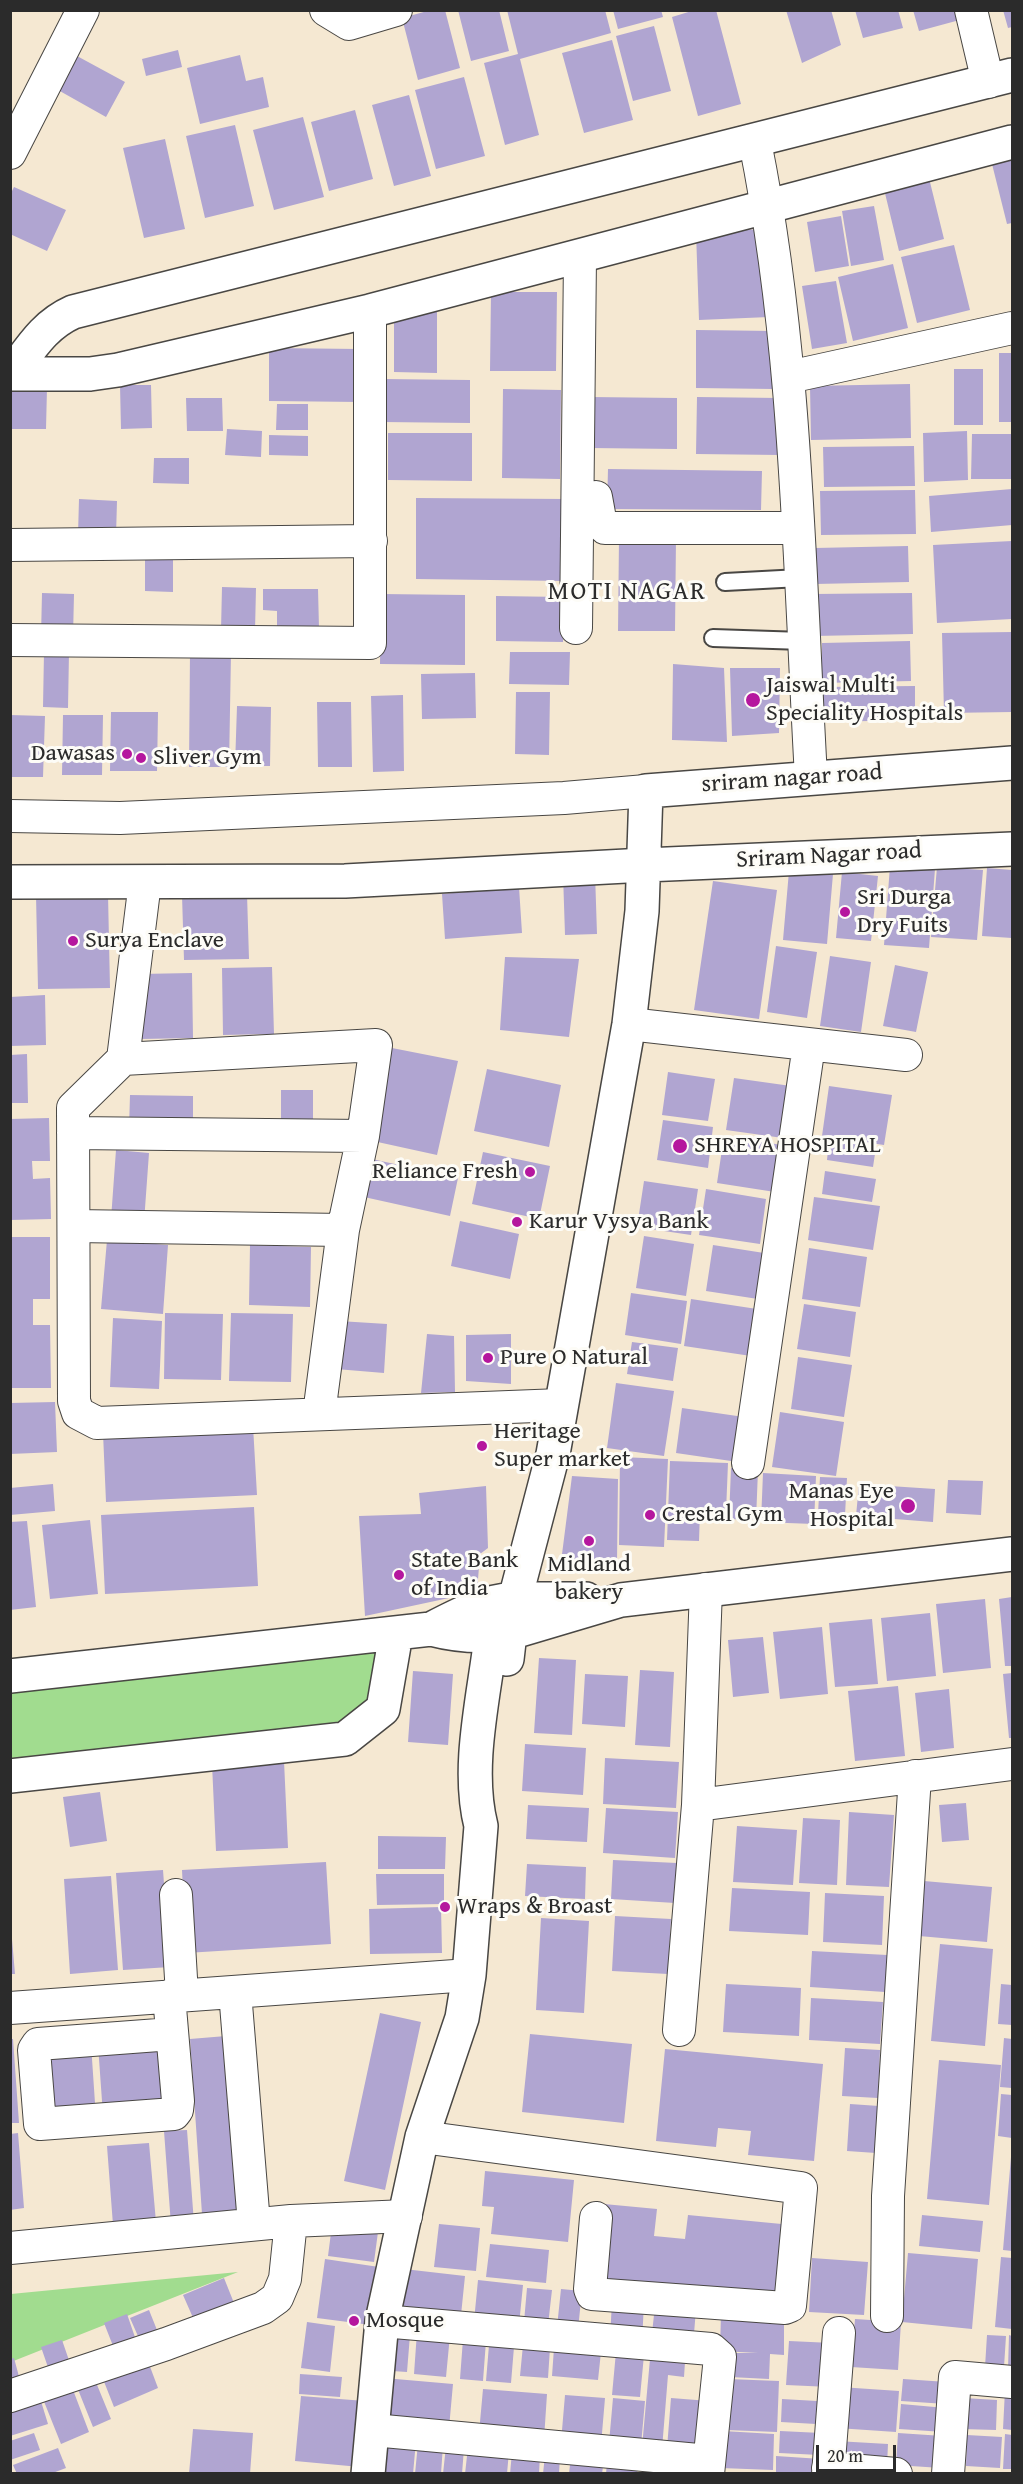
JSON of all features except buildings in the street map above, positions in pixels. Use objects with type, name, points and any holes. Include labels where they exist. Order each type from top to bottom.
[{"type":"street","points":[[10,153],[83,10]]},
{"type":"street","points":[[326,10],[349,24],[396,10]]},
{"type":"street","points":[[11,373],[42,334],[57,320],[73,312],[1000,79],[970,10]]},
{"type":"street","points":[[755,142],[768,206],[789,377],[812,777]]},
{"type":"street","points":[[11,373],[90,374],[118,370],[370,311],[1012,142]]},
{"type":"street","points":[[576,628],[580,256]]},
{"type":"street","points":[[10,640],[370,643],[370,311]]},
{"type":"street","points":[[789,377],[1012,328]]},
{"type":"street","points":[[596,497],[600,519],[605,528],[797,528]]},
{"type":"street","points":[[10,545],[371,541]]},
{"type":"street","name":"sriram nagar road","points":[[646,791],[1012,763]]},
{"type":"street","points":[[10,816],[132,817],[564,798],[646,791],[645,865],[629,1024],[561,1405],[534,1453],[515,1504],[501,1635],[495,1780],[490,1803],[481,1826],[469,1975],[462,2018],[422,2137],[382,2321],[368,2474]]},
{"type":"street","name":"Sriram Nagar road","points":[[10,882],[345,881],[1012,849]]},
{"type":"street","points":[[145,882],[123,1059],[73,1108],[74,1401],[78,1413],[97,1423],[561,1405]]},
{"type":"street","points":[[629,1024],[906,1055]]},
{"type":"street","points":[[123,1059],[376,1045],[363,1136],[343,1230],[319,1414]]},
{"type":"street","points":[[748,1463],[808,1045]]},
{"type":"street","points":[[73,1132],[363,1136]]},
{"type":"street","points":[[75,1226],[343,1230]]},
{"type":"street","points":[[10,1676],[431,1629],[466,1611],[506,1599],[621,1600],[1012,1554]]},
{"type":"street","points":[[679,2030],[698,1805],[706,1589]]},
{"type":"street","points":[[431,1629],[458,1636],[501,1635],[621,1600]]},
{"type":"street","points":[[10,1776],[345,1739],[383,1709],[396,1634]]},
{"type":"street","points":[[698,1805],[1012,1764]]},
{"type":"street","points":[[887,2316],[888,2196],[915,1776]]},
{"type":"street","points":[[172,2034],[38,2044],[35,2047],[42,2125],[174,2114],[177,2110],[172,2034],[176,1996],[176,1895]]},
{"type":"street","points":[[10,2008],[469,1975]]},
{"type":"street","points":[[235,1992],[254,2224]]},
{"type":"street","points":[[56,2005],[58,2042]]},
{"type":"street","points":[[422,2137],[801,2188],[790,2306],[785,2308],[592,2294],[590,2289],[596,2218]]},
{"type":"street","points":[[10,2248],[291,2221],[406,2216]]},
{"type":"street","points":[[10,2396],[166,2344],[263,2308],[277,2298],[285,2279],[291,2221]]},
{"type":"street","points":[[373,2430],[708,2467],[720,2356],[711,2349],[382,2321]]},
{"type":"street","points":[[839,2333],[828,2471],[896,2474]]},
{"type":"street","points":[[948,2474],[955,2377],[1012,2382]]},
{"type":"lane","points":[[725,582],[800,578]]},
{"type":"lane","points":[[714,638],[803,641]]},
{"type":"green space","points":[[396,1634],[383,1709],[345,1739],[11,1776],[10,1676]]},
{"type":"green space","points":[[238,2272],[11,2362],[11,2294]]},
{"type":"place","name":"Jaiswal Multi Speciality Hospitals","points":[[753,700]]},
{"type":"place","name":"Dawasas","points":[[127,754]]},
{"type":"place","name":"Sliver Gym","points":[[141,758]]},
{"type":"place","name":"Sri Durga Dry Fuits","points":[[845,912]]},
{"type":"place","name":"Surya Enclave","points":[[73,941]]},
{"type":"place","name":"SHREYA HOSPITAL","points":[[680,1146]]},
{"type":"place","name":"Reliance Fresh","points":[[530,1172]]},
{"type":"place","name":"Karur Vysya Bank","points":[[517,1222]]},
{"type":"place","name":"Pure O Natural","points":[[488,1358]]},
{"type":"place","name":"Heritage Super market","points":[[482,1446]]},
{"type":"place","name":"Manas Eye Hospital","points":[[908,1506]]},
{"type":"place","name":"Crestal Gym","points":[[650,1515]]},
{"type":"place","name":"Midland bakery","points":[[589,1541]]},
{"type":"place","name":"State Bank of India","points":[[399,1575]]},
{"type":"place","name":"Wraps & Broast","points":[[445,1907]]},
{"type":"place","name":"Mosque","points":[[354,2321]]},
{"type":"district","name":"MOTI NAGAR","points":[[627,592]]}]
